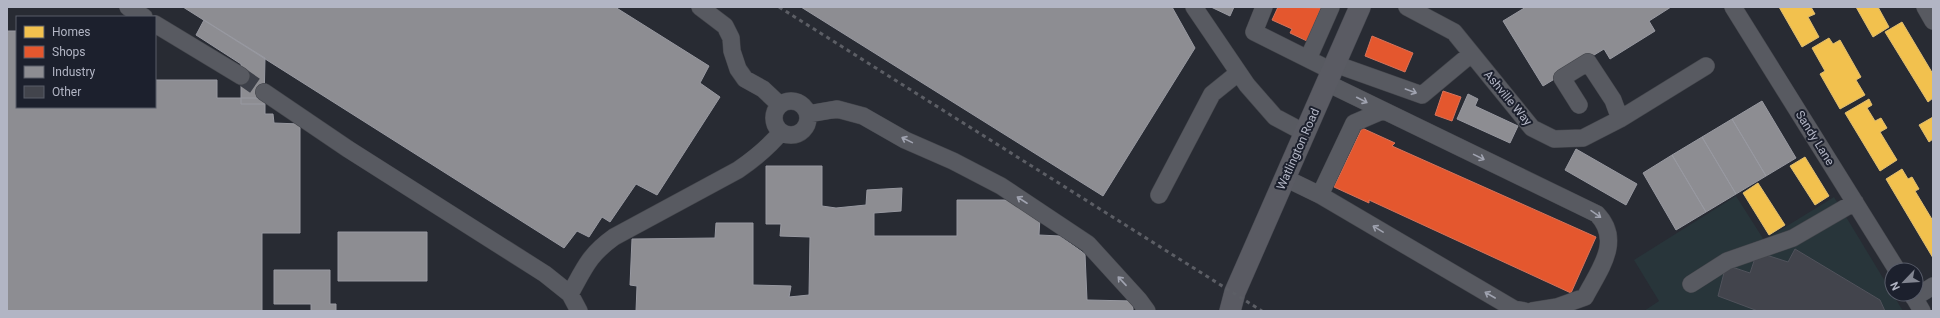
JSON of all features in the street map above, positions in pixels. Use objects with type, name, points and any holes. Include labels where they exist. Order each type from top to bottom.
[{"type":"main road","name":"Watlington Road","points":[[1233,301],[1285,178],[1358,13]]},
{"type":"street","points":[[128,7],[142,16]]},
{"type":"street","points":[[700,7],[725,26],[731,38],[732,51],[738,69],[745,79],[763,89],[780,105]]},
{"type":"street","points":[[1194,7],[1238,73],[1275,117],[1306,133]]},
{"type":"street","points":[[1264,7],[1254,32],[1308,59],[1332,73],[1382,111],[1597,214],[1604,221],[1609,234],[1610,247],[1585,297],[1557,307],[1532,311]]},
{"type":"street","points":[[1308,59],[1332,7],[1358,13]]},
{"type":"street","name":"Ashville Way","points":[[1407,7],[1454,32],[1532,128],[1554,139],[1583,138],[1620,119],[1706,66]]},
{"type":"street","name":"Sandy Lane","points":[[1733,7],[1892,262]]},
{"type":"street","points":[[1925,7],[1933,21]]},
{"type":"street","points":[[156,25],[241,76]]},
{"type":"street","points":[[1332,73],[1422,95],[1472,54]]},
{"type":"street","points":[[1579,105],[1562,78],[1588,62],[1613,100],[1620,119]]},
{"type":"street","points":[[1159,196],[1212,94],[1238,73]]},
{"type":"street","points":[[264,92],[348,149],[545,274],[570,294],[579,311]]},
{"type":"street","points":[[788,101],[796,102],[804,106],[808,114],[807,124],[800,132],[790,135],[781,132],[777,128],[774,118],[776,109],[780,105],[788,101]]},
{"type":"street","points":[[808,114],[837,109],[864,116],[905,140],[953,161],[1000,186],[1088,244],[1139,300],[1147,311]]},
{"type":"street","points":[[1320,195],[1354,123],[1382,111]]},
{"type":"street","points":[[570,294],[588,261],[600,247],[614,237],[738,170],[754,159],[773,142],[781,132]]},
{"type":"street","points":[[1285,178],[1320,195],[1514,309],[1526,311]]},
{"type":"street","points":[[1691,284],[1727,262],[1793,238],[1855,202]]},
{"type":"street","points":[[1924,294],[1933,286]]},
{"type":"shaded area","points":[[1736,196],[1764,240],[1834,197],[1884,280],[1884,302],[1898,302],[1903,311],[1644,311],[1659,301],[1634,260]]},
{"type":"building: Homes","points":[[1779,7],[1811,7],[1815,14],[1808,17],[1819,37],[1802,47]]},
{"type":"building: Homes","points":[[1856,7],[1878,7],[1889,27],[1873,37]]},
{"type":"building: Homes","points":[[1902,22],[1933,74],[1933,98],[1928,102],[1885,32]]},
{"type":"building: Homes","points":[[1829,38],[1833,44],[1840,40],[1861,77],[1856,80],[1865,95],[1840,109],[1820,74],[1825,71],[1812,48]]},
{"type":"building: Homes","points":[[1869,99],[1872,105],[1867,108],[1875,121],[1881,118],[1887,128],[1880,132],[1897,160],[1880,171],[1845,113]]},
{"type":"building: Homes","points":[[1933,117],[1933,139],[1929,142],[1919,125]]},
{"type":"building: Homes","points":[[1805,157],[1829,196],[1815,205],[1790,166]]},
{"type":"building: Homes","points":[[1902,169],[1908,179],[1912,177],[1919,189],[1915,191],[1933,221],[1933,258],[1886,179]]},
{"type":"building: Homes","points":[[1758,183],[1785,225],[1769,235],[1743,193]]},
{"type":"building: Shops","points":[[1278,7],[1321,8],[1307,41],[1290,33],[1292,29],[1272,20]]},
{"type":"building: Shops","points":[[1372,36],[1413,53],[1405,72],[1365,56]]},
{"type":"building: Shops","points":[[1443,91],[1461,97],[1452,121],[1435,115]]},
{"type":"building: Shops","points":[[1362,128],[1395,143],[1392,146],[1596,237],[1571,293],[1369,200],[1369,203],[1334,187]]},
{"type":"building: Industry","points":[[183,7],[615,7],[709,66],[700,83],[720,97],[657,195],[636,184],[610,222],[602,217],[589,237],[577,231],[564,248]]},
{"type":"building: Industry","points":[[801,7],[1172,7],[1195,48],[1103,196]]},
{"type":"building: Industry","points":[[1211,7],[1234,7],[1230,16]]},
{"type":"building: Industry","points":[[1526,7],[1671,7],[1649,21],[1655,31],[1610,59],[1604,49],[1543,86],[1503,21]]},
{"type":"building: Industry","points":[[204,20],[265,58],[264,104],[241,104],[241,64],[196,35]]},
{"type":"building: Industry","points":[[7,31],[16,31],[16,108],[156,108],[156,80],[217,80],[217,98],[265,98],[265,114],[273,114],[274,123],[300,124],[300,233],[262,233],[262,311],[7,311]]},
{"type":"building: Industry","points":[[1468,94],[1478,99],[1475,106],[1518,126],[1510,143],[1457,119]]},
{"type":"building: Industry","points":[[1762,101],[1796,158],[1766,176],[1732,119]]},
{"type":"building: Industry","points":[[1732,119],[1766,176],[1736,194],[1702,137]]},
{"type":"building: Industry","points":[[1702,137],[1736,194],[1706,212],[1672,155]]},
{"type":"building: Industry","points":[[1576,149],[1637,184],[1626,205],[1565,170]]},
{"type":"building: Industry","points":[[1672,155],[1706,212],[1676,230],[1643,173]]},
{"type":"building: Industry","points":[[766,166],[822,166],[822,206],[836,208],[866,205],[867,190],[902,188],[901,211],[874,213],[874,236],[957,236],[957,200],[1010,200],[1040,217],[1039,235],[1060,236],[1085,254],[1087,300],[1133,301],[1133,311],[636,311],[637,286],[630,285],[632,239],[715,238],[716,223],[753,223],[753,285],[791,286],[789,297],[809,295],[810,237],[780,236],[781,224],[766,224]]},
{"type":"building: Industry","points":[[338,232],[427,232],[427,281],[338,281]]},
{"type":"building: Industry","points":[[274,270],[330,270],[330,304],[336,304],[336,311],[311,311],[311,304],[274,304]]},
{"type":"building: Other","points":[[1795,249],[1880,300],[1885,311],[1758,311],[1718,296],[1726,265],[1750,273],[1757,252],[1788,262]]},
{"type":"tunnel","points":[[241,76],[264,92]]},
{"type":"railway","points":[[779,7],[1262,311]]}]
